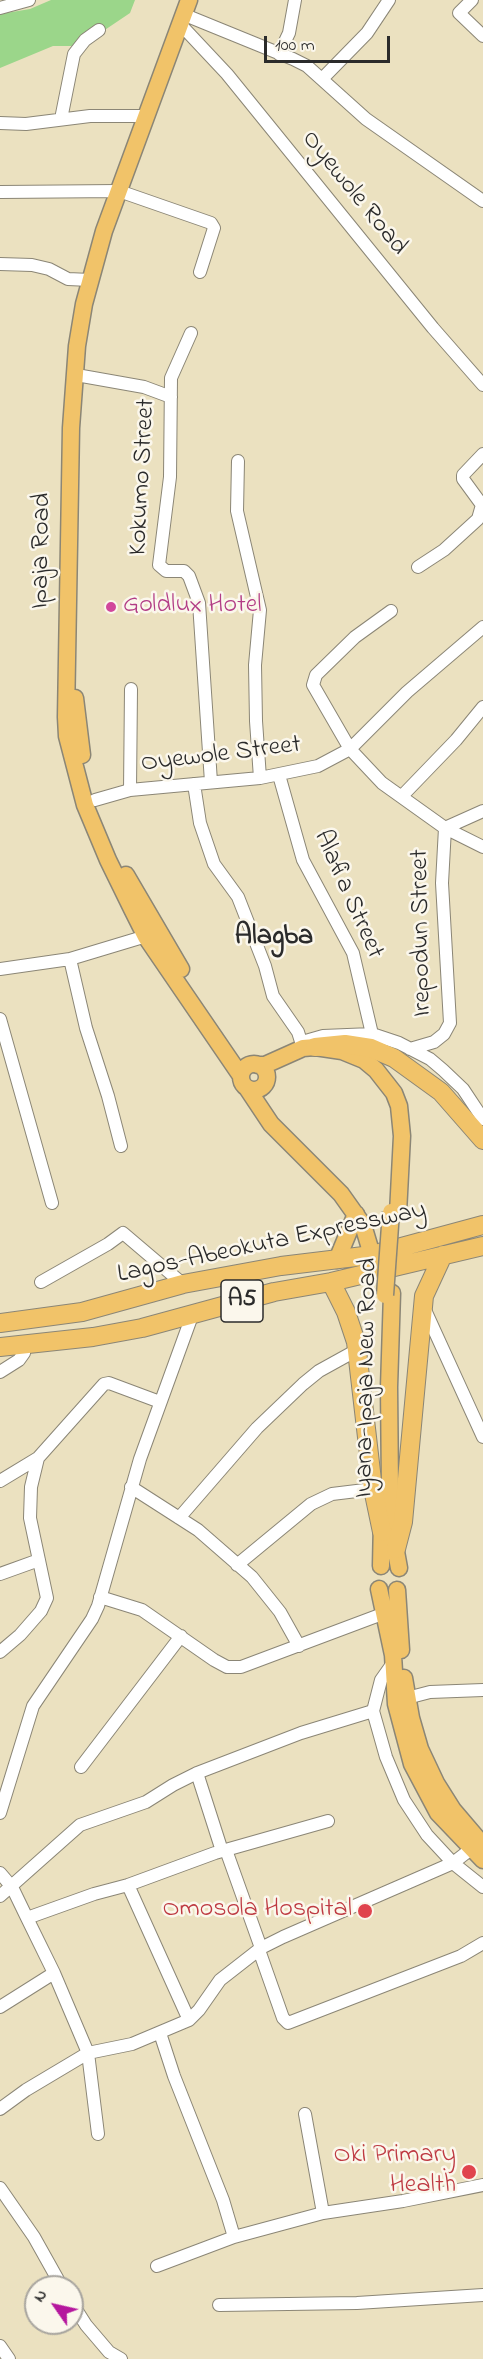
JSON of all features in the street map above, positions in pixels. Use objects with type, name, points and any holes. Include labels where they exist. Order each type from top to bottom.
[{"type":"highway","points":[[306,1046],[345,1044],[371,1048],[394,1058],[441,1092],[483,1140]]},
{"type":"highway","name":"Lagos-Abeokuta Expressway","points":[[0,1323],[82,1312],[128,1297],[183,1284],[281,1266],[372,1255],[483,1225]]},
{"type":"highway","name":"Lagos-Abeokuta Expressway","points":[[0,1347],[142,1328],[274,1292],[331,1282],[483,1246]]},
{"type":"highway","points":[[396,1549],[403,1522],[423,1306],[426,1289],[443,1255]]},
{"type":"highway","points":[[331,1282],[346,1312],[357,1350],[373,1489],[382,1532]]},
{"type":"main road","name":"Ipaja Road","points":[[153,934],[94,800],[83,764],[75,698],[76,525],[84,327],[145,116],[187,18],[198,0]]},
{"type":"main road","name":"Ipaja Road","points":[[187,18],[90,280],[74,377],[71,438],[67,736],[86,805],[108,860],[153,934],[221,1037],[254,1077],[266,1117],[288,1143],[326,1178],[356,1214],[367,1233],[372,1255]]},
{"type":"main road","points":[[254,1077],[265,1065],[306,1046]]},
{"type":"main road","name":"Iyana-Ipaja New Road","points":[[306,1046],[342,1051],[364,1060],[376,1070],[394,1093],[399,1106],[402,1136],[382,1367],[381,1566]]},
{"type":"main road","name":"Iyana-Ipaja New Road","points":[[254,1077],[309,1056],[334,1058],[349,1063],[372,1079],[390,1106],[394,1126],[394,1213]]},
{"type":"main road","points":[[337,1260],[356,1214]]},
{"type":"main road","name":"Iyana-Ipaja New Road","points":[[389,1294],[389,1447],[392,1518],[399,1568]]},
{"type":"main road","points":[[391,1564],[399,1568],[403,1577],[397,1590],[407,1698],[420,1749],[436,1783],[479,1851],[438,1813],[412,1764],[396,1704],[393,1664],[385,1613],[380,1589],[375,1580],[381,1566],[391,1564]]},
{"type":"main road","points":[[380,1589],[388,1593],[397,1590]]},
{"type":"street","points":[[0,8],[29,0]]},
{"type":"street","points":[[279,54],[289,33],[295,0]]},
{"type":"street","points":[[322,79],[368,33],[389,0]]},
{"type":"street","points":[[472,0],[459,13],[483,36]]},
{"type":"street","points":[[187,18],[307,66],[366,119],[483,201]]},
{"type":"street","name":"Oyewole Road","points":[[187,18],[227,74],[483,385]]},
{"type":"street","points":[[61,119],[74,54],[85,40],[99,30]]},
{"type":"street","points":[[0,123],[26,124],[61,119],[145,116]]},
{"type":"street","points":[[0,192],[122,192],[213,225],[200,272]]},
{"type":"street","points":[[0,264],[32,265],[49,269],[68,279],[90,280]]},
{"type":"street","name":"Kokumo Street","points":[[191,333],[171,378],[170,477],[159,565],[166,571],[184,571],[189,576],[199,603],[211,782]]},
{"type":"street","points":[[82,376],[144,387],[171,397]]},
{"type":"street","points":[[418,567],[444,550],[478,519],[482,505],[463,479],[463,475],[483,454]]},
{"type":"street","points":[[238,461],[237,511],[260,609],[255,665],[260,778]]},
{"type":"street","points":[[391,611],[355,637],[320,670],[313,680],[313,685],[350,749],[382,783],[402,796],[418,811],[483,847]]},
{"type":"street","name":"Oyewole Street","points":[[94,800],[130,790],[279,776],[318,766],[350,749],[407,692],[483,627]]},
{"type":"street","points":[[130,790],[131,689]]},
{"type":"street","points":[[402,796],[456,740],[483,707]]},
{"type":"street","name":"Alafia Street","points":[[279,776],[303,860],[353,953],[372,1034]]},
{"type":"street","points":[[194,784],[200,822],[214,864],[238,897],[265,966],[273,996],[306,1046],[323,1036],[372,1034],[410,1049],[430,1059],[463,1089],[483,1119]]},
{"type":"street","points":[[445,828],[483,811]]},
{"type":"street","name":"Irepodun Street","points":[[410,1049],[434,1042],[444,1034],[450,1023],[442,883],[445,828]]},
{"type":"street","points":[[0,969],[70,958],[153,934]]},
{"type":"street","points":[[70,958],[86,1028],[121,1146]]},
{"type":"street","points":[[0,1019],[52,1203]]},
{"type":"street","points":[[41,1282],[123,1233],[183,1284]]},
{"type":"street","points":[[423,1306],[482,1433]]},
{"type":"street","points":[[0,1813],[33,1706],[92,1619],[160,1402],[193,1313]]},
{"type":"street","points":[[0,1372],[19,1360],[24,1353],[25,1345]]},
{"type":"street","points":[[179,1518],[257,1428],[303,1384],[319,1371],[357,1350]]},
{"type":"street","points":[[0,1481],[38,1458],[104,1384],[109,1383],[160,1402]]},
{"type":"street","points":[[0,1652],[20,1635],[41,1611],[47,1598],[46,1582],[30,1518],[29,1501],[38,1458]]},
{"type":"street","points":[[132,1487],[198,1530],[252,1577],[280,1612],[299,1646]]},
{"type":"street","points":[[237,1564],[311,1504],[332,1494],[373,1489]]},
{"type":"street","points":[[0,1574],[39,1560]]},
{"type":"street","points":[[100,1597],[142,1610],[214,1660],[227,1666],[241,1667],[385,1613]]},
{"type":"street","points":[[81,1767],[180,1636]]},
{"type":"street","points":[[393,1664],[381,1680],[373,1712],[386,1757],[404,1800],[427,1835],[453,1863],[483,1887]]},
{"type":"street","points":[[407,1698],[430,1692],[483,1690]]},
{"type":"street","points":[[0,1896],[80,1825],[146,1803],[196,1773],[301,1732],[373,1712]]},
{"type":"street","points":[[196,1773],[283,2018],[288,2023],[461,1956],[483,1943]]},
{"type":"street","points":[[27,1918],[224,1851],[328,1821]]},
{"type":"street","points":[[0,2109],[26,2090],[88,2053],[132,2044],[189,2020],[200,2010],[220,1980],[260,1949],[479,1851]]},
{"type":"street","points":[[0,1873],[12,1887],[54,1972],[88,2053],[98,2134]]},
{"type":"street","points":[[128,1885],[189,2020]]},
{"type":"street","points":[[0,2007],[54,1972]]},
{"type":"street","points":[[160,2034],[174,2076],[223,2200],[234,2237]]},
{"type":"street","points":[[305,2114],[323,2212]]},
{"type":"street","points":[[157,2266],[234,2237],[323,2212],[403,2201],[483,2185]]},
{"type":"street","points":[[0,2188],[34,2237],[55,2275]]},
{"type":"street","points":[[219,2305],[357,2303],[483,2295]]},
{"type":"street","points":[[84,2322],[109,2352],[121,2359]]},
{"type":"street","points":[[0,2346],[9,2359]]},
{"type":"green space","points":[[51,0],[135,0],[130,13],[81,46],[53,46],[0,68],[0,14],[30,9]]},
{"type":"place","name":"Goldlux Hotel","points":[[111,607]]},
{"type":"place","name":"Omosola Hospital","points":[[365,1911]]},
{"type":"place","name":"Oki Primary Health","points":[[469,2172]]},
{"type":"district","name":"Alagba","points":[[274,938]]}]
